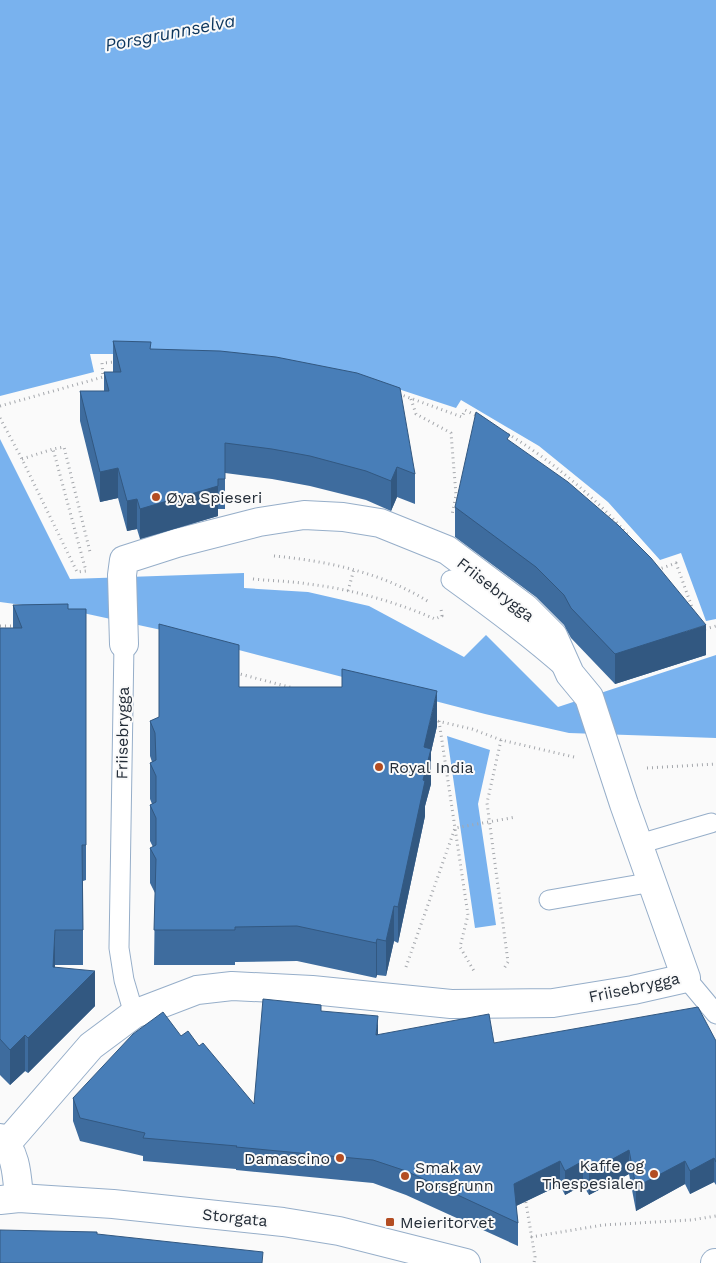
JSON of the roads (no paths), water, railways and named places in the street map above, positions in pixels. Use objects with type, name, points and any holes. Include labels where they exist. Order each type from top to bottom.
[{"type":"street","name":"Friisebrygga","points":[[3,1140],[91,1046],[134,1014],[197,990],[232,986],[312,990],[452,1004],[493,996],[553,1003],[633,990],[686,978],[589,698],[570,674],[553,636],[525,608],[447,550],[380,523],[343,517],[304,516],[259,522],[177,543],[124,560],[122,575],[124,644]]},
{"type":"street","points":[[3,1140],[16,1168],[10,1199]]},
{"type":"street","name":"Storgata","points":[[10,1199],[113,1204],[283,1222],[339,1231],[466,1263]]},
{"type":"lane","points":[[451,580],[493,609],[570,674]]},
{"type":"lane","name":"Friisebrygga","points":[[124,644],[119,948],[124,980],[134,1014]]},
{"type":"lane","points":[[639,844],[712,823]]},
{"type":"lane","points":[[548,900],[653,882]]},
{"type":"lane","points":[[686,978],[716,1014]]},
{"type":"water","name":"Porsgrunnselva","points":[[0,0],[716,0],[716,619],[706,621],[681,553],[660,560],[608,502],[539,446],[461,400],[456,408],[374,381],[201,354],[90,354],[94,372],[0,396]]},
{"type":"water","points":[[0,439],[70,579],[244,573],[244,588],[308,592],[369,606],[464,657],[486,635],[558,707],[716,655],[716,738],[569,733],[485,714],[166,631],[83,613],[0,602]]},
{"type":"water","points":[[447,736],[490,750],[478,804],[496,925],[475,928]]},
{"type":"place","name":"Øya Spieseri","points":[[156,497]]},
{"type":"place","name":"Royal India","points":[[379,767]]},
{"type":"place","name":"Damascino","points":[[340,1158]]},
{"type":"place","name":"Kaffe og Thespesialen","points":[[654,1174]]},
{"type":"place","name":"Smak av Porsgrunn","points":[[405,1176]]},
{"type":"place","name":"Meieritorvet","points":[[390,1222]]}]
